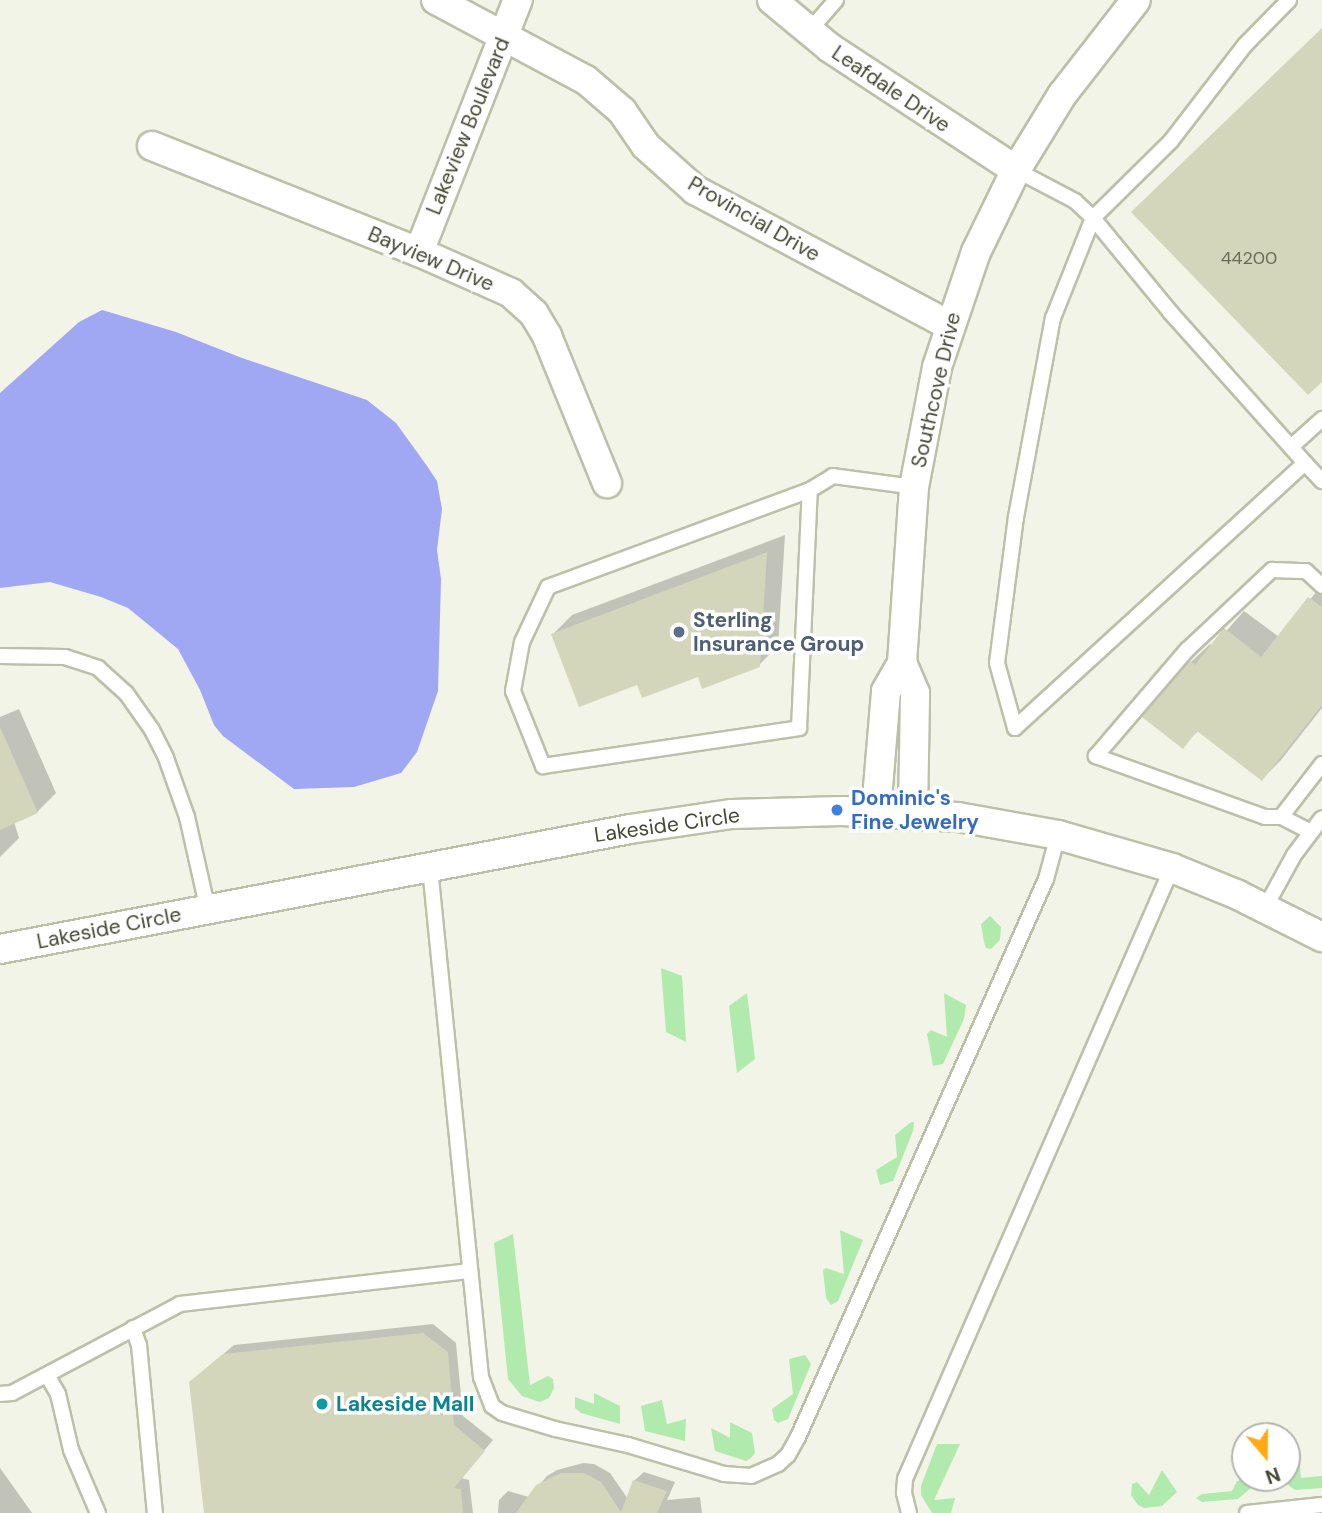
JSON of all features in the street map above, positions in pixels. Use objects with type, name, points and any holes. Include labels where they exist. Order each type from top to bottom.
[{"type":"street","name":"Provincial Drive","points":[[436,0],[505,34],[586,80],[622,111],[646,146],[695,190],[949,325]]},
{"type":"street","name":"Lakeview Boulevard","points":[[419,252],[518,0]]},
{"type":"street","name":"Leafdale Drive","points":[[772,0],[830,48],[986,153],[1016,170]]},
{"type":"street","name":"Southcove Drive","points":[[876,811],[886,691],[902,663],[914,487],[927,410],[949,325],[976,252],[1016,170],[1062,95],[1125,4]]},
{"type":"street","name":"Bayview Drive","points":[[152,145],[419,252],[511,293],[534,314],[547,336],[607,483]]},
{"type":"street","name":"Southcove Drive","points":[[902,663],[915,693],[913,812]]},
{"type":"street","name":"Lakeside Circle","points":[[0,949],[696,818],[767,812],[876,811],[913,812],[1058,835],[1172,868],[1265,908],[1322,937]]},
{"type":"lane","points":[[810,31],[836,0]]},
{"type":"lane","points":[[1289,0],[1245,44],[1171,141],[1093,218],[1053,318],[1016,517],[997,663],[1015,728],[1305,463]]},
{"type":"lane","points":[[1016,170],[1075,201],[1093,218],[1171,313],[1322,481]]},
{"type":"lane","points":[[1291,447],[1322,419]]},
{"type":"lane","points":[[810,489],[799,728],[543,766],[513,691],[522,642],[548,587],[810,489],[833,477],[914,487]]},
{"type":"lane","points":[[1311,832],[1281,817],[1265,817],[1096,756],[1187,650],[1272,570],[1306,570],[1322,586]]},
{"type":"lane","points":[[0,656],[65,657],[98,668],[126,693],[152,730],[166,758],[187,817],[208,910]]},
{"type":"lane","points":[[1281,817],[1322,764]]},
{"type":"lane","points":[[1265,908],[1294,855],[1322,818]]},
{"type":"lane","points":[[430,868],[481,1377],[492,1406],[502,1413],[735,1476],[751,1476],[778,1464],[798,1437],[1046,879],[1058,835]]},
{"type":"lane","points":[[909,1513],[904,1493],[905,1479],[1172,868]]},
{"type":"lane","points":[[0,1394],[12,1393],[47,1375],[166,1308],[202,1299],[470,1271]]},
{"type":"lane","points":[[133,1328],[139,1345],[155,1513]]},
{"type":"lane","points":[[47,1375],[58,1394],[71,1450],[99,1513]]},
{"type":"lane","points":[[1247,1513],[1322,1506]]},
{"type":"green space","points":[[990,916],[1001,927],[1000,940],[991,949],[986,948],[981,924]]},
{"type":"green space","points":[[661,968],[682,976],[686,1042],[666,1032]]},
{"type":"green space","points":[[747,993],[755,1059],[737,1073],[729,1006]]},
{"type":"green space","points":[[944,993],[966,1005],[964,1019],[943,1064],[933,1066],[927,1034],[931,1030],[947,1037]]},
{"type":"green space","points":[[914,1122],[913,1131],[893,1181],[880,1185],[876,1170],[897,1157],[895,1135]]},
{"type":"green space","points":[[840,1230],[863,1240],[838,1301],[831,1305],[826,1298],[823,1270],[826,1268],[844,1274]]},
{"type":"green space","points":[[513,1234],[530,1385],[548,1376],[553,1379],[554,1388],[549,1398],[540,1402],[522,1396],[508,1379],[494,1243]]},
{"type":"green space","points":[[805,1355],[811,1364],[788,1419],[778,1423],[774,1420],[772,1409],[793,1394],[789,1359]]},
{"type":"green space","points":[[594,1393],[620,1406],[620,1424],[581,1413],[575,1408],[575,1397],[594,1404]]},
{"type":"green space","points":[[662,1400],[667,1424],[686,1419],[685,1441],[645,1431],[641,1406]]},
{"type":"green space","points":[[730,1422],[752,1433],[755,1453],[746,1461],[715,1451],[711,1428],[730,1438]]},
{"type":"green space","points":[[937,1444],[960,1444],[934,1500],[955,1498],[951,1513],[932,1513],[921,1495],[921,1486]]},
{"type":"green space","points":[[1162,1470],[1177,1492],[1162,1506],[1144,1508],[1138,1505],[1131,1495],[1132,1484],[1137,1482],[1149,1495]]},
{"type":"green space","points":[[1322,1476],[1322,1488],[1301,1490],[1301,1478]]},
{"type":"green space","points":[[1246,1492],[1238,1499],[1202,1502],[1196,1498],[1202,1494]]},
{"type":"water","points":[[102,310],[176,332],[242,358],[367,400],[396,423],[437,481],[442,509],[437,550],[441,579],[438,691],[417,752],[401,773],[354,787],[294,789],[223,736],[214,725],[200,690],[178,649],[128,608],[50,582],[0,588],[0,393],[79,322]]},
{"type":"building","points":[[1322,28],[1322,382],[1308,395],[1131,212]]},
{"type":"building","points":[[767,552],[760,667],[702,689],[698,677],[642,698],[637,685],[579,707],[551,634]]},
{"type":"building","points":[[1308,597],[1322,607],[1322,705],[1262,781],[1197,731],[1183,749],[1142,717],[1190,661],[1195,665],[1224,628],[1261,657]]},
{"type":"building","points":[[0,727],[38,813],[0,830]]},
{"type":"building","name":"Lakeside Mall","points":[[423,1333],[448,1352],[454,1425],[485,1451],[454,1488],[461,1489],[463,1513],[204,1513],[189,1382],[223,1354]]},
{"type":"building","points":[[561,1473],[584,1473],[601,1482],[621,1512],[633,1480],[667,1491],[657,1513],[516,1513],[536,1485]]},
{"type":"place","name":"Sterling Insurance Group","points":[[679,632]]},
{"type":"place","name":"Dominic's Fine Jewelry","points":[[837,810]]},
{"type":"place","name":"Lakeside Mall","points":[[322,1404]]}]
